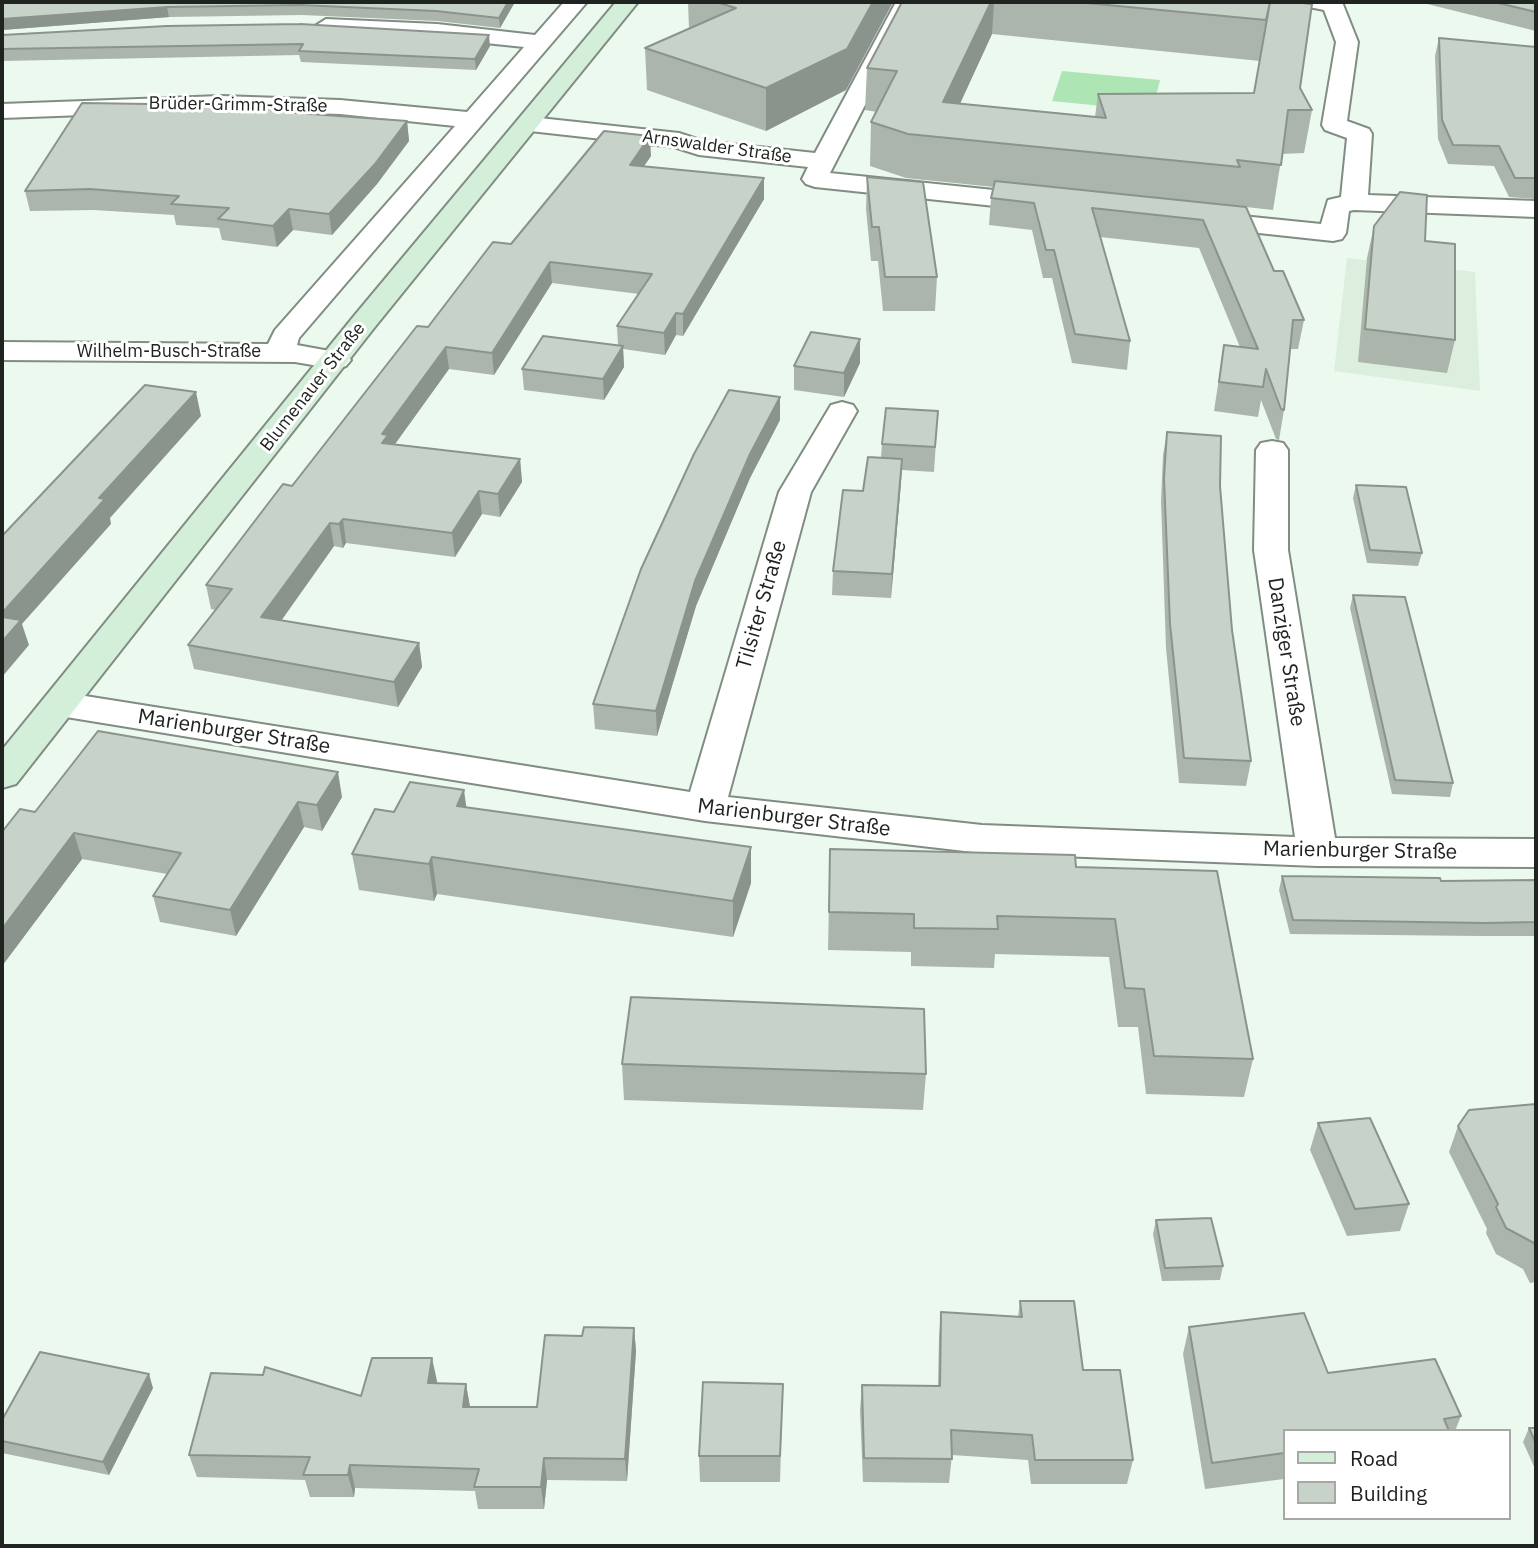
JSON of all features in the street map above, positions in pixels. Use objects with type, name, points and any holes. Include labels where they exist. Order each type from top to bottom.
[{"type":"street","points":[[280,352],[285,336],[576,2]]},
{"type":"street","name":"Blumenauer Straße","points":[[2,775],[627,2]]},
{"type":"street","points":[[823,161],[907,2]]},
{"type":"street","points":[[1325,3],[1347,42],[1334,125],[1360,134],[1354,202]]},
{"type":"street","points":[[302,25],[437,31],[540,42]]},
{"type":"street","name":"Brüder-Grimm-Straße","points":[[2,111],[221,103],[340,107],[473,120]]},
{"type":"street","name":"Arnswalder Straße","points":[[530,124],[679,140],[699,148],[823,161],[815,180],[1061,205]]},
{"type":"street","points":[[1184,218],[1334,233],[1337,206],[1354,202],[1536,209]]},
{"type":"street","name":"Wilhelm-Busch-Straße","points":[[2,351],[280,352],[328,370]]},
{"type":"street","name":"Wilhelm-Busch-Straße","points":[[2,369],[328,370]]},
{"type":"street","name":"Tilsiter Straße","points":[[705,808],[795,492],[842,411]]},
{"type":"street","name":"Danziger Straße","points":[[1272,450],[1271,550],[1317,852]]},
{"type":"street","name":"Marienburger Straße","points":[[60,704],[705,808],[982,839],[1317,852],[1536,853]]},
{"type":"shaded area","points":[[1347,258],[1475,272],[1480,391],[1334,371]]},
{"type":"green space","points":[[1062,71],[1160,80],[1152,111],[1052,101]]},
{"type":"building","points":[[2,2],[508,2],[499,18],[436,11],[300,5],[167,7],[2,19]]},
{"type":"building","points":[[716,2],[873,2],[847,49],[766,88],[645,48],[736,8]]},
{"type":"building","points":[[902,2],[991,2],[943,102],[1106,118],[1098,94],[1254,93],[1270,2],[1312,4],[1300,88],[1312,110],[1288,110],[1281,165],[1237,160],[1240,167],[908,134],[871,122],[897,71],[867,68]]},
{"type":"building","points":[[1076,2],[1270,2],[1266,20]]},
{"type":"building","points":[[1494,2],[1536,2],[1536,12]]},
{"type":"building","points":[[300,24],[489,35],[475,59],[299,51],[303,44],[2,49],[2,35],[167,26]]},
{"type":"building","points":[[1439,38],[1536,47],[1536,178],[1515,178],[1499,146],[1453,145],[1442,120]]},
{"type":"building","points":[[82,103],[287,106],[283,112],[407,121],[375,164],[329,214],[289,209],[273,226],[218,219],[229,208],[171,204],[179,196],[90,189],[25,191]]},
{"type":"building","points":[[604,131],[650,136],[630,165],[764,178],[683,314],[676,313],[664,333],[617,326],[652,274],[550,262],[492,353],[446,347],[382,434],[388,435],[382,443],[520,459],[498,494],[479,491],[452,533],[343,519],[339,524],[330,523],[261,617],[419,643],[394,682],[188,645],[232,589],[206,585],[283,484],[292,486],[417,326],[428,327],[493,242],[511,244]]},
{"type":"building","points":[[867,177],[923,182],[937,277],[885,277],[879,227],[872,227]]},
{"type":"building","points":[[995,181],[1246,207],[1274,271],[1283,271],[1304,320],[1293,320],[1284,410],[1281,409],[1266,369],[1263,387],[1219,382],[1224,345],[1258,349],[1203,220],[1092,208],[1130,341],[1075,334],[1054,250],[1046,250],[1034,203],[991,198]]},
{"type":"building","points":[[1400,192],[1427,195],[1425,241],[1455,244],[1455,340],[1365,329],[1374,226]]},
{"type":"building","points":[[811,332],[860,339],[844,373],[794,366]]},
{"type":"building","points":[[543,336],[623,346],[603,379],[522,369]]},
{"type":"building","points":[[145,385],[196,392],[99,498],[105,499],[2,613],[2,536]]},
{"type":"building","points":[[729,390],[780,397],[750,454],[695,581],[656,711],[593,704],[641,569],[694,454]]},
{"type":"building","points":[[886,408],[938,411],[935,447],[882,444]]},
{"type":"building","points":[[1167,432],[1221,436],[1220,486],[1232,630],[1251,761],[1184,758],[1170,624],[1164,478]]},
{"type":"building","points":[[868,457],[902,459],[892,574],[833,571],[843,490],[863,491]]},
{"type":"building","points":[[1356,485],[1406,487],[1422,553],[1370,550]]},
{"type":"building","points":[[1353,595],[1405,597],[1453,783],[1395,780]]},
{"type":"building","points":[[2,617],[21,620],[2,642]]},
{"type":"building","points":[[98,731],[338,772],[317,805],[298,802],[230,910],[153,896],[181,853],[74,833],[2,929],[2,832],[20,809],[35,812]]},
{"type":"building","points":[[410,782],[464,790],[457,806],[751,847],[733,901],[432,857],[429,864],[352,854],[375,809],[394,812]]},
{"type":"building","points":[[830,849],[1075,855],[1076,867],[1217,871],[1253,1059],[1154,1056],[1144,989],[1125,988],[1115,919],[997,916],[998,929],[914,928],[914,914],[829,912]]},
{"type":"building","points":[[1282,876],[1440,878],[1441,881],[1536,880],[1536,922],[1293,920]]},
{"type":"building","points":[[631,997],[924,1009],[926,1074],[622,1064]]},
{"type":"building","points":[[1536,1104],[1536,1247],[1534,1243],[1506,1228],[1496,1207],[1498,1204],[1458,1126],[1469,1110]]},
{"type":"building","points":[[1370,1118],[1409,1204],[1355,1209],[1318,1123]]},
{"type":"building","points":[[1211,1218],[1223,1266],[1165,1268],[1156,1220]]},
{"type":"building","points":[[1020,1301],[1074,1301],[1083,1370],[1120,1370],[1133,1460],[1035,1460],[1032,1435],[951,1430],[952,1459],[864,1458],[862,1385],[940,1386],[941,1312],[1022,1317]]},
{"type":"building","points":[[1304,1313],[1328,1373],[1435,1359],[1461,1416],[1444,1419],[1448,1429],[1282,1429],[1282,1453],[1212,1463],[1189,1327]]},
{"type":"building","points":[[584,1327],[634,1328],[625,1459],[544,1458],[541,1487],[474,1487],[479,1469],[350,1465],[348,1475],[303,1475],[310,1457],[189,1455],[211,1373],[263,1375],[265,1367],[361,1396],[372,1358],[432,1358],[428,1383],[466,1384],[463,1407],[537,1407],[545,1335],[582,1336]]},
{"type":"building","points":[[40,1352],[149,1374],[103,1462],[2,1441],[2,1420]]},
{"type":"building","points":[[703,1382],[783,1384],[780,1456],[699,1456]]},
{"type":"building","points":[[1529,1428],[1536,1428],[1536,1444]]}]
